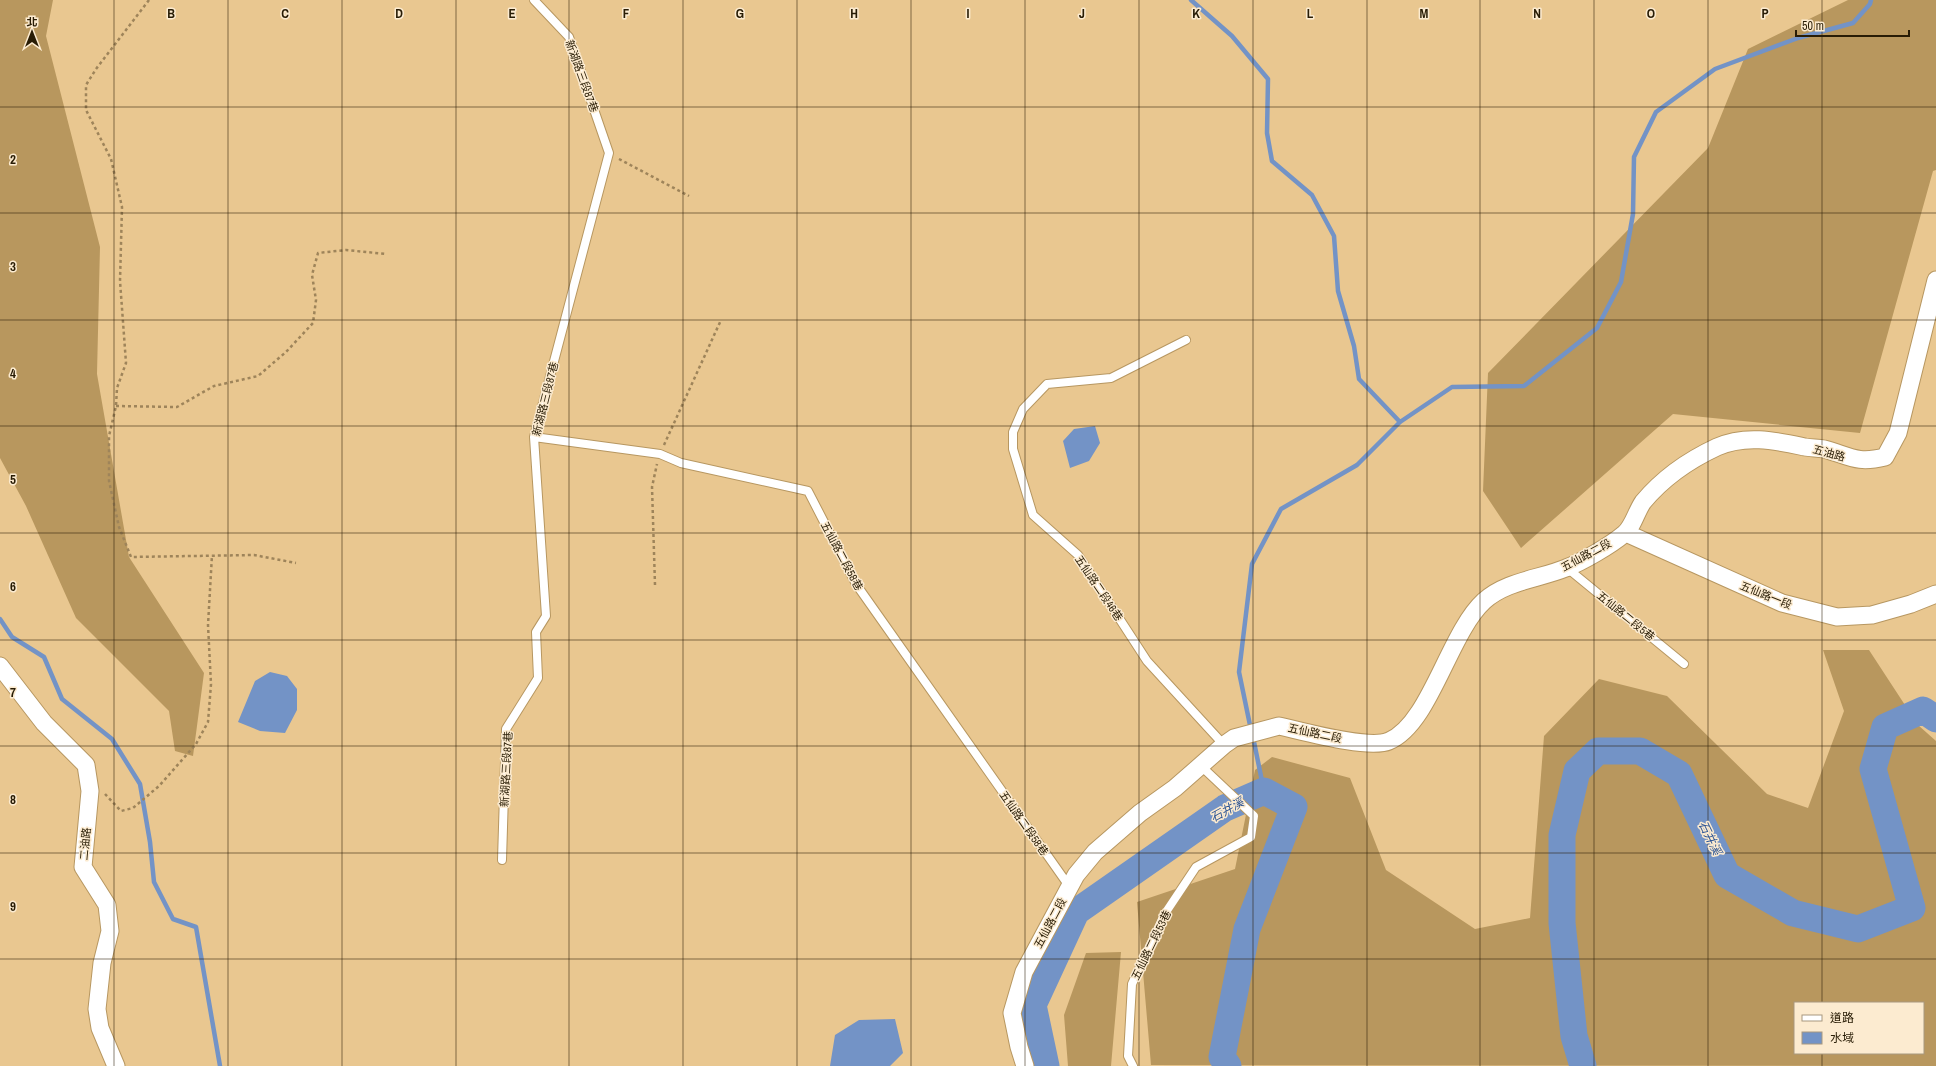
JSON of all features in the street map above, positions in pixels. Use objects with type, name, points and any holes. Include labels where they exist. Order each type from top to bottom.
[{"type":"street","name":"五油路","points":[[1626,533],[1642,504],[1662,481],[1685,464],[1719,446],[1761,439],[1822,449],[1854,460],[1868,461],[1885,457],[1898,433],[1936,280]]},
{"type":"street","name":"五仙路二段","points":[[1025,1066],[1019,1047],[1012,1013],[1024,972],[1069,886],[1095,852],[1140,813],[1175,788],[1229,742],[1268,728],[1279,726],[1370,744],[1388,742],[1407,729],[1420,711],[1470,620],[1484,601],[1505,588],[1567,568],[1626,533]]},
{"type":"street","name":"五仙路一段","points":[[1626,533],[1782,603],[1837,617],[1872,615],[1911,604],[1936,594]]},
{"type":"street","name":"二油路","points":[[0,666],[44,723],[86,765],[90,791],[83,868],[107,905],[110,931],[102,963],[97,1009],[100,1028],[116,1066]]},
{"type":"lane","name":"新湖路三段87巷","points":[[502,860],[506,729],[538,678],[536,632],[546,616],[534,437],[609,153],[569,37],[534,0]]},
{"type":"lane","name":"五仙路二段46巷","points":[[1186,340],[1111,378],[1047,384],[1023,409],[1014,432],[1014,449],[1033,515],[1078,555],[1147,661],[1229,742]]},
{"type":"lane","name":"五仙路二段58巷","points":[[534,437],[660,454],[681,463],[808,490],[856,584],[1069,886]]},
{"type":"lane","name":"五仙路二段5巷","points":[[1567,568],[1684,664]]},
{"type":"lane","name":"五仙路二段53巷","points":[[1133,1066],[1128,1056],[1132,984],[1164,915],[1196,867],[1251,836],[1254,816],[1201,766]]},
{"type":"path","points":[[148,0],[96,69],[86,85],[86,110],[111,159],[122,206],[120,281],[126,363],[117,388],[116,406],[109,436],[109,481],[119,526],[131,557],[254,555],[296,564]]},
{"type":"path","points":[[609,153],[689,196]]},
{"type":"path","points":[[116,406],[176,407],[214,386],[258,376],[286,352],[313,323],[316,300],[312,275],[318,254],[346,250],[386,254]]},
{"type":"path","points":[[654,585],[652,487],[660,454],[721,320]]},
{"type":"path","points":[[101,790],[121,811],[133,808],[159,786],[196,744],[208,722],[210,684],[208,625],[212,556]]},
{"type":"shaded area","points":[[0,0],[53,0],[46,36],[100,247],[97,374],[129,557],[204,673],[193,756],[175,751],[169,711],[76,618],[26,506],[0,458]]},
{"type":"shaded area","points":[[1848,0],[1936,0],[1936,170],[1933,171],[1860,433],[1673,414],[1521,548],[1483,491],[1488,373],[1708,148],[1748,49]]},
{"type":"shaded area","points":[[1823,650],[1869,650],[1918,725],[1936,741],[1936,1066],[1151,1065],[1137,902],[1235,869],[1255,770],[1272,757],[1350,778],[1386,870],[1475,929],[1530,918],[1544,736],[1599,679],[1667,696],[1767,794],[1808,808],[1844,711]]},
{"type":"shaded area","points":[[1121,952],[1111,1066],[1068,1066],[1064,1015],[1086,953]]},
{"type":"water","points":[[1095,426],[1100,443],[1089,461],[1070,468],[1063,441],[1074,429]]},
{"type":"water","points":[[270,672],[287,676],[297,689],[297,710],[285,733],[260,731],[238,722],[255,681]]},
{"type":"water","points":[[895,1019],[903,1053],[890,1066],[830,1066],[835,1035],[859,1020]]},
{"type":"waterway","points":[[1191,0],[1232,36],[1268,79],[1267,133],[1272,161],[1312,195],[1334,236],[1338,291],[1354,346],[1359,379],[1400,422]]},
{"type":"waterway","points":[[1251,730],[1239,672],[1252,564],[1281,509],[1357,465],[1400,422],[1452,387],[1524,386],[1597,328],[1621,282],[1633,214],[1634,157],[1656,112],[1715,69],[1798,38],[1853,23],[1870,4],[1871,0]]},
{"type":"waterway","points":[[0,619],[12,637],[44,657],[62,699],[112,739],[140,784],[150,842],[154,882],[173,919],[196,927],[220,1066]]},
{"type":"waterway","name":"石井溪","points":[[1583,1066],[1574,1036],[1562,923],[1562,835],[1577,771],[1598,751],[1640,751],[1679,774],[1727,875],[1793,913],[1858,929],[1912,908],[1873,769],[1885,727],[1923,710],[1936,719]]},
{"type":"waterway","points":[[1253,737],[1264,791]]},
{"type":"waterway","name":"石井溪","points":[[1046,1066],[1033,1005],[1076,912],[1225,808],[1264,791],[1294,807],[1247,929],[1222,1057],[1228,1066]]}]
